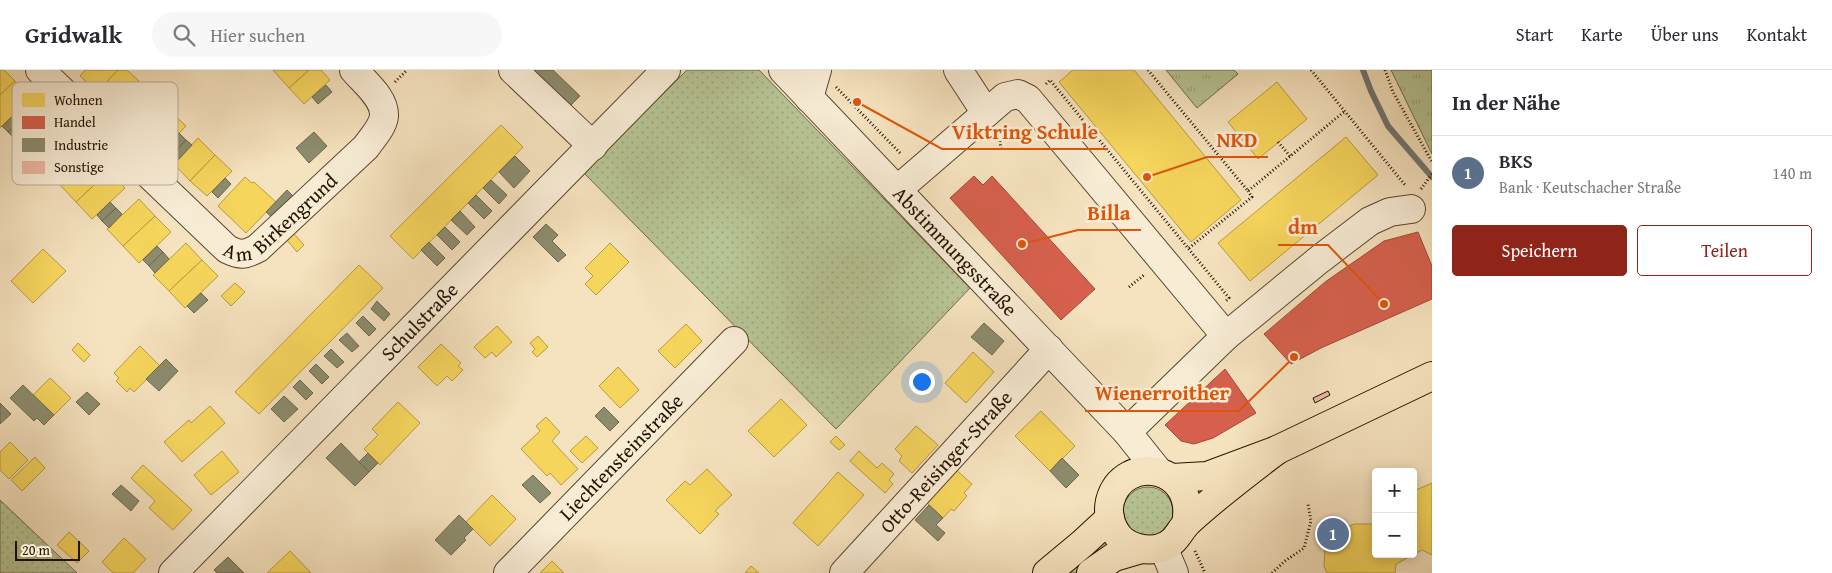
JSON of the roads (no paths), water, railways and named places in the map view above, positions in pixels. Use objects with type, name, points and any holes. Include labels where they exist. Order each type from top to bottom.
[{"type":"main road","points":[[1152,548],[1130,545],[1120,538],[1110,518],[1110,502],[1116,488],[1127,476],[1142,471],[1165,475],[1207,476],[1277,450],[1432,376]]},
{"type":"main road","points":[[1091,573],[1114,557],[1152,548],[1177,538],[1186,524],[1277,450]]},
{"type":"main road","points":[[1165,475],[1182,487],[1187,499],[1188,512],[1186,524]]},
{"type":"main road","points":[[1047,573],[1110,518]]},
{"type":"street","name":"Am Birkengrund","points":[[40,70],[53,82]]},
{"type":"street","name":"Am Birkengrund","points":[[160,185],[227,249],[236,254],[246,254],[258,248],[359,154],[379,128],[384,116],[380,100],[354,70]]},
{"type":"street","points":[[514,70],[593,146]]},
{"type":"street","name":"Schulstraße","points":[[173,573],[666,70]]},
{"type":"street","name":"Abstimmungsstraße","points":[[783,70],[1049,349],[1165,475]]},
{"type":"street","points":[[958,70],[986,113]]},
{"type":"street","points":[[809,98],[825,77]]},
{"type":"street","points":[[897,190],[1005,97],[1018,94],[1028,99],[1226,336]]},
{"type":"street","points":[[1127,476],[1127,432],[1226,336],[1320,259],[1370,221],[1410,200]]},
{"type":"street","name":"Liechtensteinstraße","points":[[508,573],[734,341]]},
{"type":"street","name":"Otto-Reisinger-Straße","points":[[844,573],[1049,349]]},
{"type":"street","points":[[1152,548],[1174,573]]},
{"type":"waterway","points":[[1363,70],[1388,126],[1432,177]]},
{"type":"place","name":"Viktring Schule","points":[[857,102]]},
{"type":"place","name":"NKD","points":[[1147,177]]},
{"type":"place","name":"Billa","points":[[1022,244]]},
{"type":"place","name":"dm","points":[[1384,304]]},
{"type":"place","name":"Wienerroither","points":[[1294,357]]},
{"type":"place","name":"BKS","points":[[1333,534]]}]
